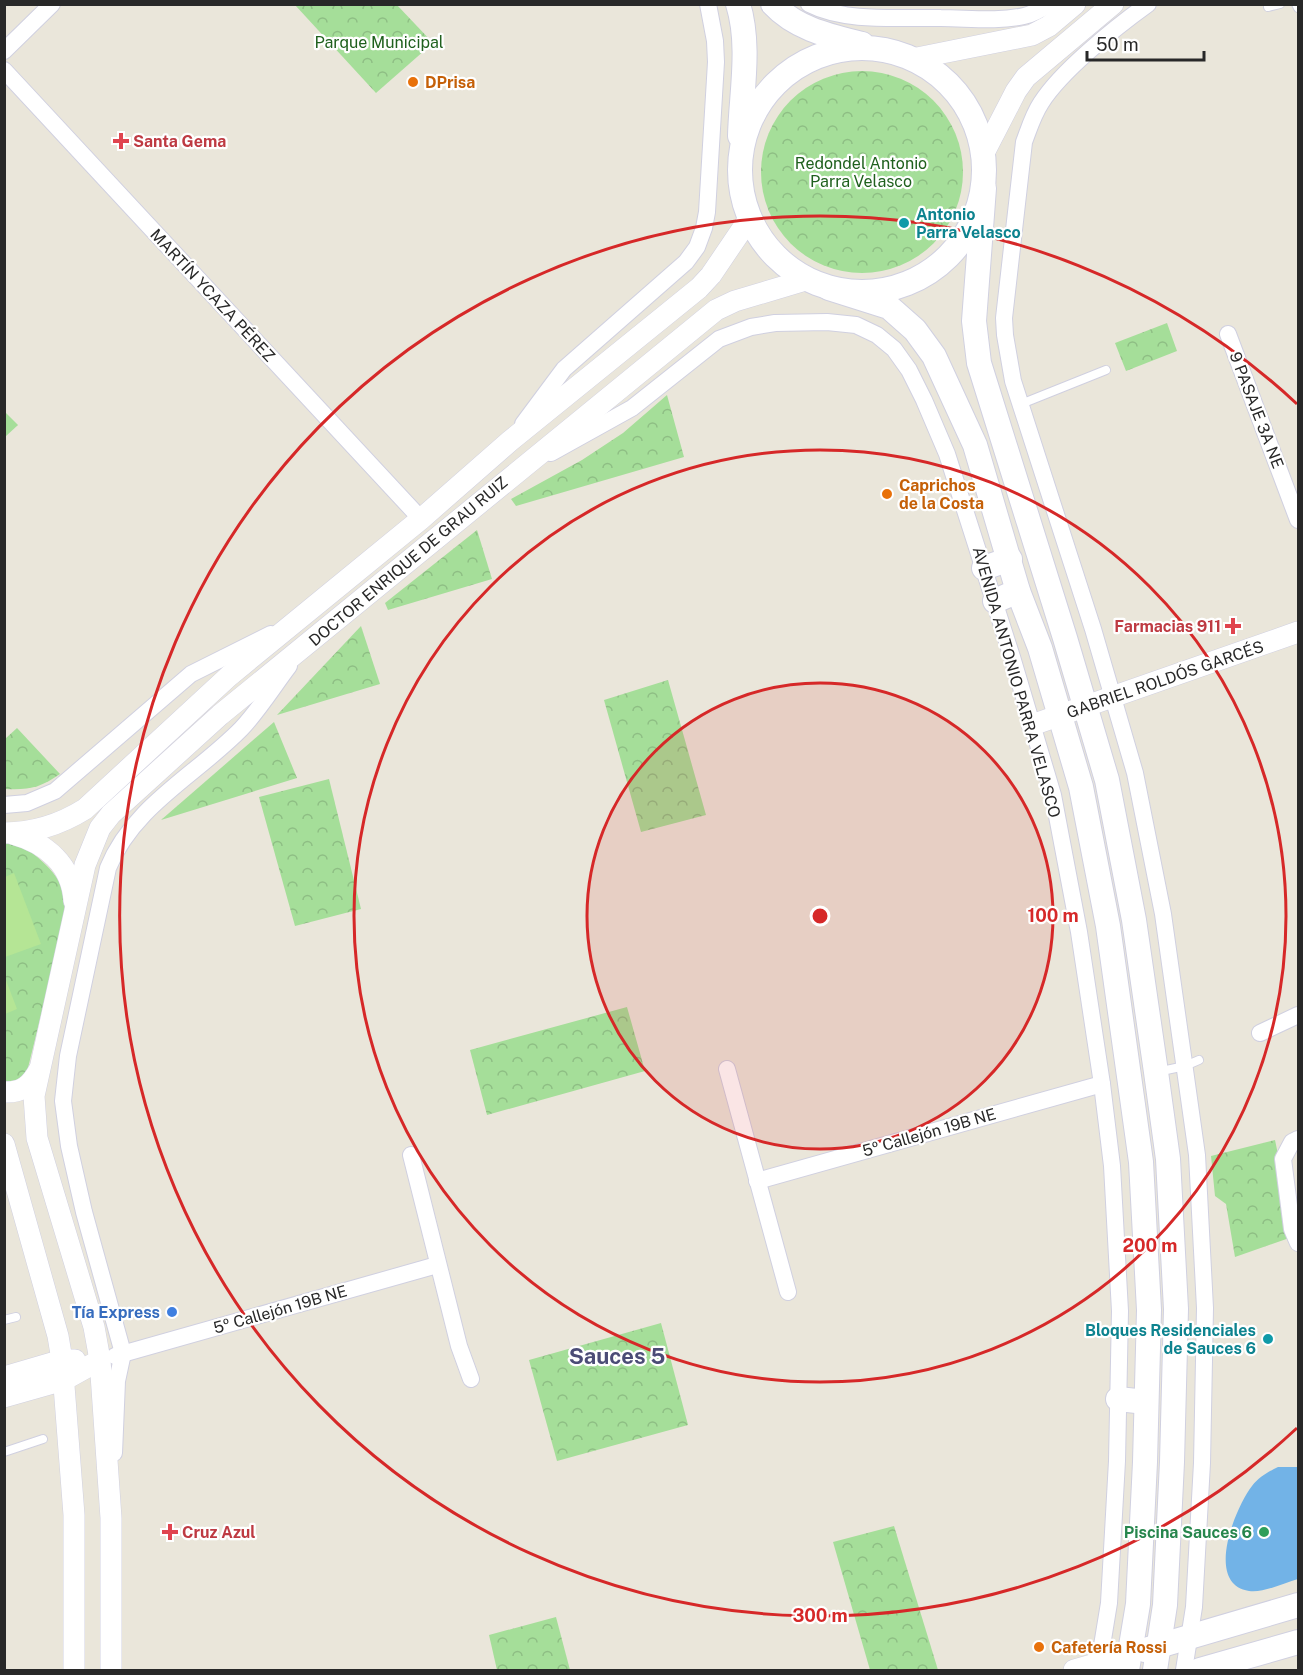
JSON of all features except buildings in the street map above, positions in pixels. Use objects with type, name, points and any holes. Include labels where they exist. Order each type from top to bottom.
[{"type":"main road","points":[[738,4],[744,49],[739,163],[743,204],[761,241],[791,270],[819,284],[870,292],[911,282],[945,260],[970,227],[984,188]]},
{"type":"main road","points":[[773,4],[792,20],[813,30],[912,58],[924,64],[956,91],[974,120],[984,153],[984,188],[974,321],[979,363],[1107,780],[1134,920],[1168,1159],[1176,1309],[1171,1498],[1164,1617],[1155,1671]]},
{"type":"main road","points":[[739,163],[748,123],[769,90],[803,62],[843,49],[885,50]]},
{"type":"main road","name":"AVENIDA ANTONIO PARRA VELASCO","points":[[819,284],[888,307],[915,330],[934,356],[975,445],[1018,591],[1040,648],[1081,787],[1108,926],[1141,1162],[1149,1310],[1145,1462],[1138,1594],[1129,1662]]},
{"type":"main road","points":[[984,568],[1010,560]]},
{"type":"main road","points":[[994,601],[1018,591]]},
{"type":"main road","points":[[1119,1399],[1146,1402]]},
{"type":"main road","points":[[1129,1662],[1158,1646],[1299,1605]]},
{"type":"main road","points":[[1200,1671],[1299,1642]]},
{"type":"street","points":[[4,51],[52,4]]},
{"type":"street","points":[[510,441],[564,369],[675,273],[697,247],[707,212],[716,62],[715,41],[708,4]]},
{"type":"street","points":[[809,4],[824,11],[858,16],[992,19],[1023,16],[1037,12],[1048,4]]},
{"type":"street","points":[[912,58],[1032,35],[1049,26],[1075,4]]},
{"type":"street","points":[[984,153],[1011,100],[1026,77],[1113,4]]},
{"type":"street","points":[[1148,4],[1126,20],[1054,85],[1041,103],[1024,142],[1004,318],[1008,359],[1135,773],[1192,1063],[1205,1308],[1202,1463],[1194,1607],[1184,1671]]},
{"type":"street","name":"MARTÍN YCAZA PÉREZ","points":[[4,70],[421,519]]},
{"type":"street","name":"DOCTOR ENRIQUE DE GRAU RUIZ","points":[[7,833],[57,824],[85,809],[221,683],[421,519],[510,441],[699,288],[711,275],[749,219]]},
{"type":"street","name":"DOCTOR ENRIQUE DE GRAU RUIZ","points":[[111,1671],[111,1518],[100,1360],[94,1327],[38,1138],[34,1096],[74,910],[90,848],[100,828],[111,814],[220,715],[716,310],[735,301],[819,284]]},
{"type":"street","name":"AVENIDA ANTONIO PARRA VELASCO","points":[[516,472],[632,408],[719,339],[734,332],[775,323],[827,322],[856,325],[877,335],[894,350],[909,370],[947,454],[1053,795],[1071,886],[1102,1084],[1112,1166],[1120,1311],[1119,1399],[1109,1603],[1099,1667]]},
{"type":"street","name":"9 PASAJE 3A NE","points":[[1228,334],[1299,520]]},
{"type":"street","name":"DOCTOR ENRIQUE DE GRAU RUIZ","points":[[4,805],[27,803],[55,791],[190,674],[293,623]]},
{"type":"street","name":"GABRIEL ROLDÓS GARCÉS","points":[[1032,725],[1299,632]]},
{"type":"street","points":[[109,1488],[115,1445],[117,1381],[123,1353],[84,1212],[69,1146],[63,1101],[68,1056],[108,868],[115,850],[133,825],[242,728],[302,649]]},
{"type":"street","points":[[7,833],[39,844],[63,865],[73,891],[74,910]]},
{"type":"street","points":[[1260,1033],[1299,1015]]},
{"type":"street","points":[[727,1068],[788,1292]]},
{"type":"street","points":[[4,1092],[14,1092],[28,1086],[40,1069]]},
{"type":"street","name":"5º Callejón 19B NE","points":[[757,1181],[1102,1084]]},
{"type":"street","points":[[1299,1139],[1292,1142],[1283,1159],[1292,1229],[1299,1243]]},
{"type":"street","points":[[4,1144],[58,1336],[63,1370],[74,1515],[74,1671]]},
{"type":"street","points":[[411,1155],[437,1265],[459,1346],[471,1379]]},
{"type":"street","name":"5º Callejón 19B NE","points":[[100,1360],[437,1265]]},
{"type":"street","points":[[4,1377],[63,1370],[100,1360]]},
{"type":"street","points":[[4,1397],[63,1370]]},
{"type":"street","points":[[1074,1671],[1129,1662]]},
{"type":"lane","points":[[1268,7],[1280,4]]},
{"type":"lane","points":[[1021,404],[1106,370]]},
{"type":"lane","points":[[1156,1072],[1192,1063]]},
{"type":"lane","points":[[4,1320],[16,1317]]},
{"type":"lane","points":[[4,1452],[43,1439]]},
{"type":"green space","name":"Parque Municipal","points":[[295,5],[397,5],[433,43],[376,93]]},
{"type":"green space","name":"Redondel Antonio Parra Velasco","points":[[862,71],[891,75],[910,83],[940,108],[951,124],[959,143],[963,172],[959,201],[951,220],[926,250],[910,261],[891,269],[862,273],[833,269],[814,261],[784,236],[773,220],[765,201],[761,172],[765,143],[773,124],[798,94],[814,83],[833,75]]},
{"type":"green space","points":[[1167,323],[1177,351],[1126,371],[1115,343]]},
{"type":"green space","points":[[667,395],[684,457],[516,506],[511,499],[582,460],[623,433]]},
{"type":"green space","points":[[5,412],[18,425],[4,437]]},
{"type":"green space","points":[[477,530],[492,579],[388,610],[385,603]]},
{"type":"green space","points":[[361,626],[380,684],[277,715]]},
{"type":"green space","points":[[668,680],[706,815],[641,832],[604,700]]},
{"type":"green space","points":[[274,722],[297,778],[161,820]]},
{"type":"green space","points":[[17,728],[60,774],[34,787],[5,789],[5,739]]},
{"type":"green space","points":[[329,779],[361,909],[295,926],[259,797]]},
{"type":"green space","points":[[4,839],[29,851],[53,873],[62,888],[65,911],[61,938],[27,1072],[17,1080],[8,1081],[4,1081]]},
{"type":"green space","points":[[14,873],[41,944],[5,957],[5,877]]},
{"type":"green space","points":[[4,975],[17,1009],[5,1014],[4,1014]]},
{"type":"green space","points":[[627,1007],[645,1071],[487,1115],[470,1050]]},
{"type":"green space","points":[[1275,1140],[1295,1236],[1235,1257],[1226,1204],[1215,1196],[1211,1156]]},
{"type":"green space","points":[[661,1323],[688,1425],[557,1461],[529,1360]]},
{"type":"green space","points":[[894,1526],[938,1670],[870,1670],[833,1542]]},
{"type":"green space","points":[[556,1617],[570,1670],[497,1670],[489,1635]]},
{"type":"water","name":"Piscina Sauces 6","points":[[1278,1467],[1298,1467],[1298,1579],[1267,1589],[1249,1591],[1236,1585],[1228,1575],[1227,1544],[1238,1511],[1252,1486],[1264,1475]]},
{"type":"place","name":"DPrisa","points":[[413,82]]},
{"type":"place","name":"Santa Gema","points":[[121,141]]},
{"type":"place","name":"Antonio Parra Velasco","points":[[904,223]]},
{"type":"place","name":"Caprichos de la Costa","points":[[887,494]]},
{"type":"place","name":"Farmacias 911","points":[[1233,626]]},
{"type":"place","name":"Tía Express","points":[[172,1312]]},
{"type":"place","name":"Bloques Residenciales de Sauces 6","points":[[1268,1339]]},
{"type":"place","name":"Cruz Azul","points":[[170,1532]]},
{"type":"place","name":"Piscina Sauces 6","points":[[1264,1532]]},
{"type":"place","name":"Cafetería Rossi","points":[[1039,1647]]},
{"type":"district","name":"Sauces 5","points":[[617,1356]]}]
